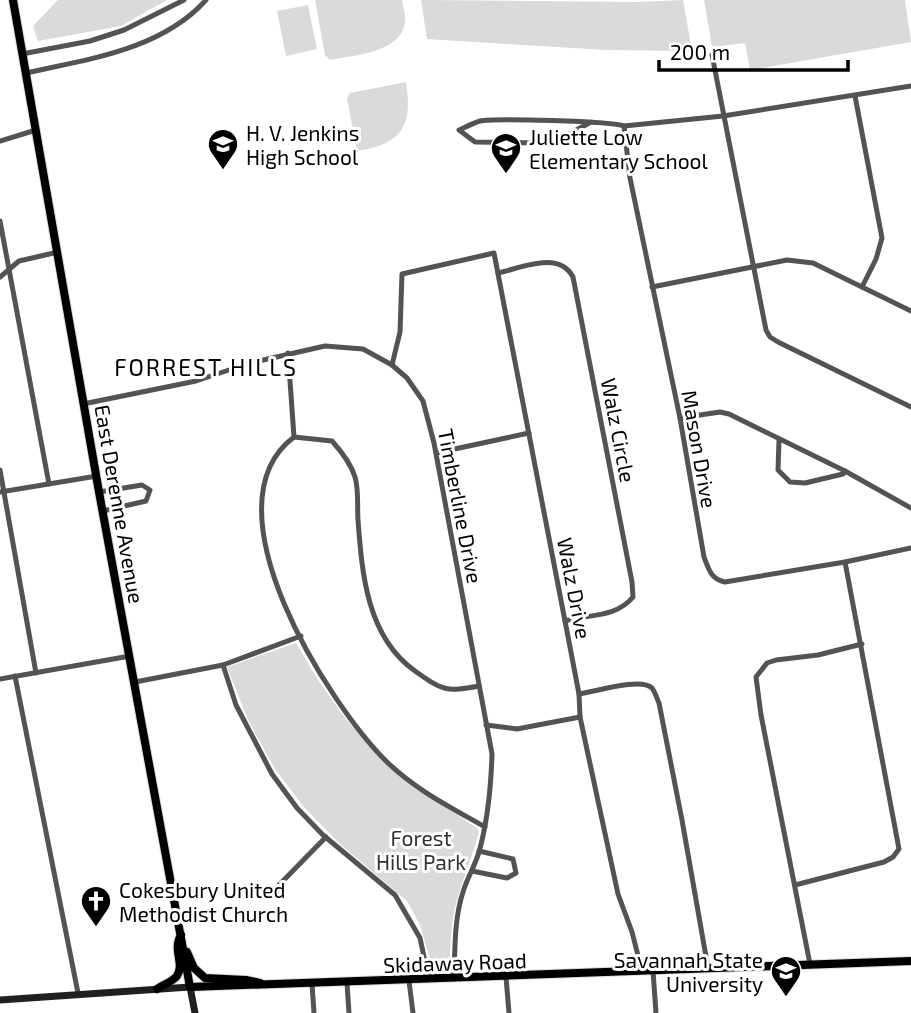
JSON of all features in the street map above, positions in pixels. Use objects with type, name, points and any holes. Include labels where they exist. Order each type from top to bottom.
[{"type":"main road","name":"East Derenne Avenue","points":[[13,0],[83,404],[195,1013]]},
{"type":"main road","points":[[157,989],[175,978],[178,973],[176,943],[182,940],[194,968],[205,978],[254,981],[266,986]]},
{"type":"main road","name":"Skidaway Road","points":[[0,1000],[190,987],[911,961]]},
{"type":"street","points":[[22,54],[90,41],[124,30],[184,0]]},
{"type":"street","points":[[26,73],[139,45],[174,26],[206,0]]},
{"type":"street","points":[[712,55],[766,330],[770,337],[911,407]]},
{"type":"street","points":[[592,122],[559,139],[541,143],[475,142],[459,130],[481,120],[592,122],[624,125],[723,116],[911,86]]},
{"type":"street","points":[[855,96],[882,237],[876,259],[862,287]]},
{"type":"street","name":"Mason Drive","points":[[624,125],[630,178],[680,418],[704,557],[710,574],[716,580],[725,582],[911,548]]},
{"type":"street","points":[[0,141],[36,130]]},
{"type":"street","points":[[0,221],[49,484]]},
{"type":"street","points":[[0,277],[19,261],[58,252]]},
{"type":"street","points":[[393,365],[400,331],[402,274],[494,253],[498,272]]},
{"type":"street","points":[[652,287],[752,266],[800,260],[813,263],[911,311]]},
{"type":"street","name":"Walz Circle","points":[[498,272],[551,261],[568,268],[573,277],[632,582],[633,599],[625,606],[598,615],[565,621]]},
{"type":"street","name":"Walz Drive","points":[[498,272],[579,694],[580,717],[618,894],[642,971]]},
{"type":"street","name":"Timberline Drive","points":[[83,404],[196,381],[288,353],[325,346],[363,348],[393,365],[407,378],[423,401],[436,453],[492,754],[491,789],[485,827],[479,851],[462,893],[454,979]]},
{"type":"street","points":[[288,353],[294,437],[279,452],[266,482],[262,509],[270,569],[317,670],[335,699],[374,748],[430,797],[485,827]]},
{"type":"street","points":[[680,418],[720,412],[729,414],[845,471],[911,508]]},
{"type":"street","points":[[436,453],[529,433]]},
{"type":"street","points":[[294,437],[332,441],[343,453],[355,478],[360,557],[368,601],[381,633],[408,666],[430,682],[451,691],[479,686]]},
{"type":"street","points":[[779,440],[778,470],[790,482],[805,482],[843,474],[845,471]]},
{"type":"street","points":[[0,470],[36,673]]},
{"type":"street","points":[[2,492],[97,477]]},
{"type":"street","points":[[99,492],[142,485],[150,490],[146,501],[103,511]]},
{"type":"street","points":[[795,885],[884,862],[893,858],[899,849],[845,562]]},
{"type":"street","points":[[135,682],[223,665],[301,636]]},
{"type":"street","points":[[810,964],[761,715],[756,677],[767,663],[776,660],[818,654],[862,643]]},
{"type":"street","points":[[0,678],[130,656]]},
{"type":"street","points":[[223,665],[236,705],[272,774],[297,808],[326,837],[395,895],[420,938],[431,979]]},
{"type":"street","points":[[15,676],[78,993]]},
{"type":"street","points":[[579,694],[628,685],[644,684],[653,689],[659,704],[682,820],[708,968]]},
{"type":"street","points":[[486,725],[517,729],[580,717]]},
{"type":"street","points":[[278,887],[326,837]]},
{"type":"street","points":[[472,871],[507,878],[516,873],[513,859],[479,851]]},
{"type":"street","points":[[653,971],[656,1013]]},
{"type":"street","points":[[506,977],[509,1013]]},
{"type":"street","points":[[409,981],[413,1013]]},
{"type":"street","points":[[347,983],[349,1013]]},
{"type":"street","points":[[312,984],[314,1013]]},
{"type":"green space","points":[[58,0],[167,0],[121,26],[38,41],[33,26]]},
{"type":"green space","points":[[315,0],[402,0],[405,22],[402,32],[395,40],[375,51],[330,60],[325,55]]},
{"type":"green space","points":[[421,0],[683,0],[692,51],[605,50],[427,39]]},
{"type":"green space","points":[[704,0],[905,0],[911,42],[750,70],[745,43],[712,47]]},
{"type":"green space","points":[[308,5],[317,49],[286,56],[277,11]]},
{"type":"green space","points":[[406,82],[408,110],[401,130],[385,143],[357,151],[347,98],[350,93]]},
{"type":"green space","name":"Forest Hills Park","points":[[296,643],[346,719],[373,750],[430,797],[479,832],[459,891],[451,933],[450,966],[445,971],[433,970],[420,925],[407,901],[340,844],[303,806],[275,769],[248,720],[227,667]]},
{"type":"place","name":"H. V. Jenkins High School","points":[[223,171]]},
{"type":"place","name":"Juliette Low Elementary School","points":[[506,175]]},
{"type":"place","name":"Cokesbury United Methodist Church","points":[[96,928]]},
{"type":"place","name":"Savannah State University","points":[[786,998]]},
{"type":"district","name":"FORREST HILLS","points":[[206,367]]}]
